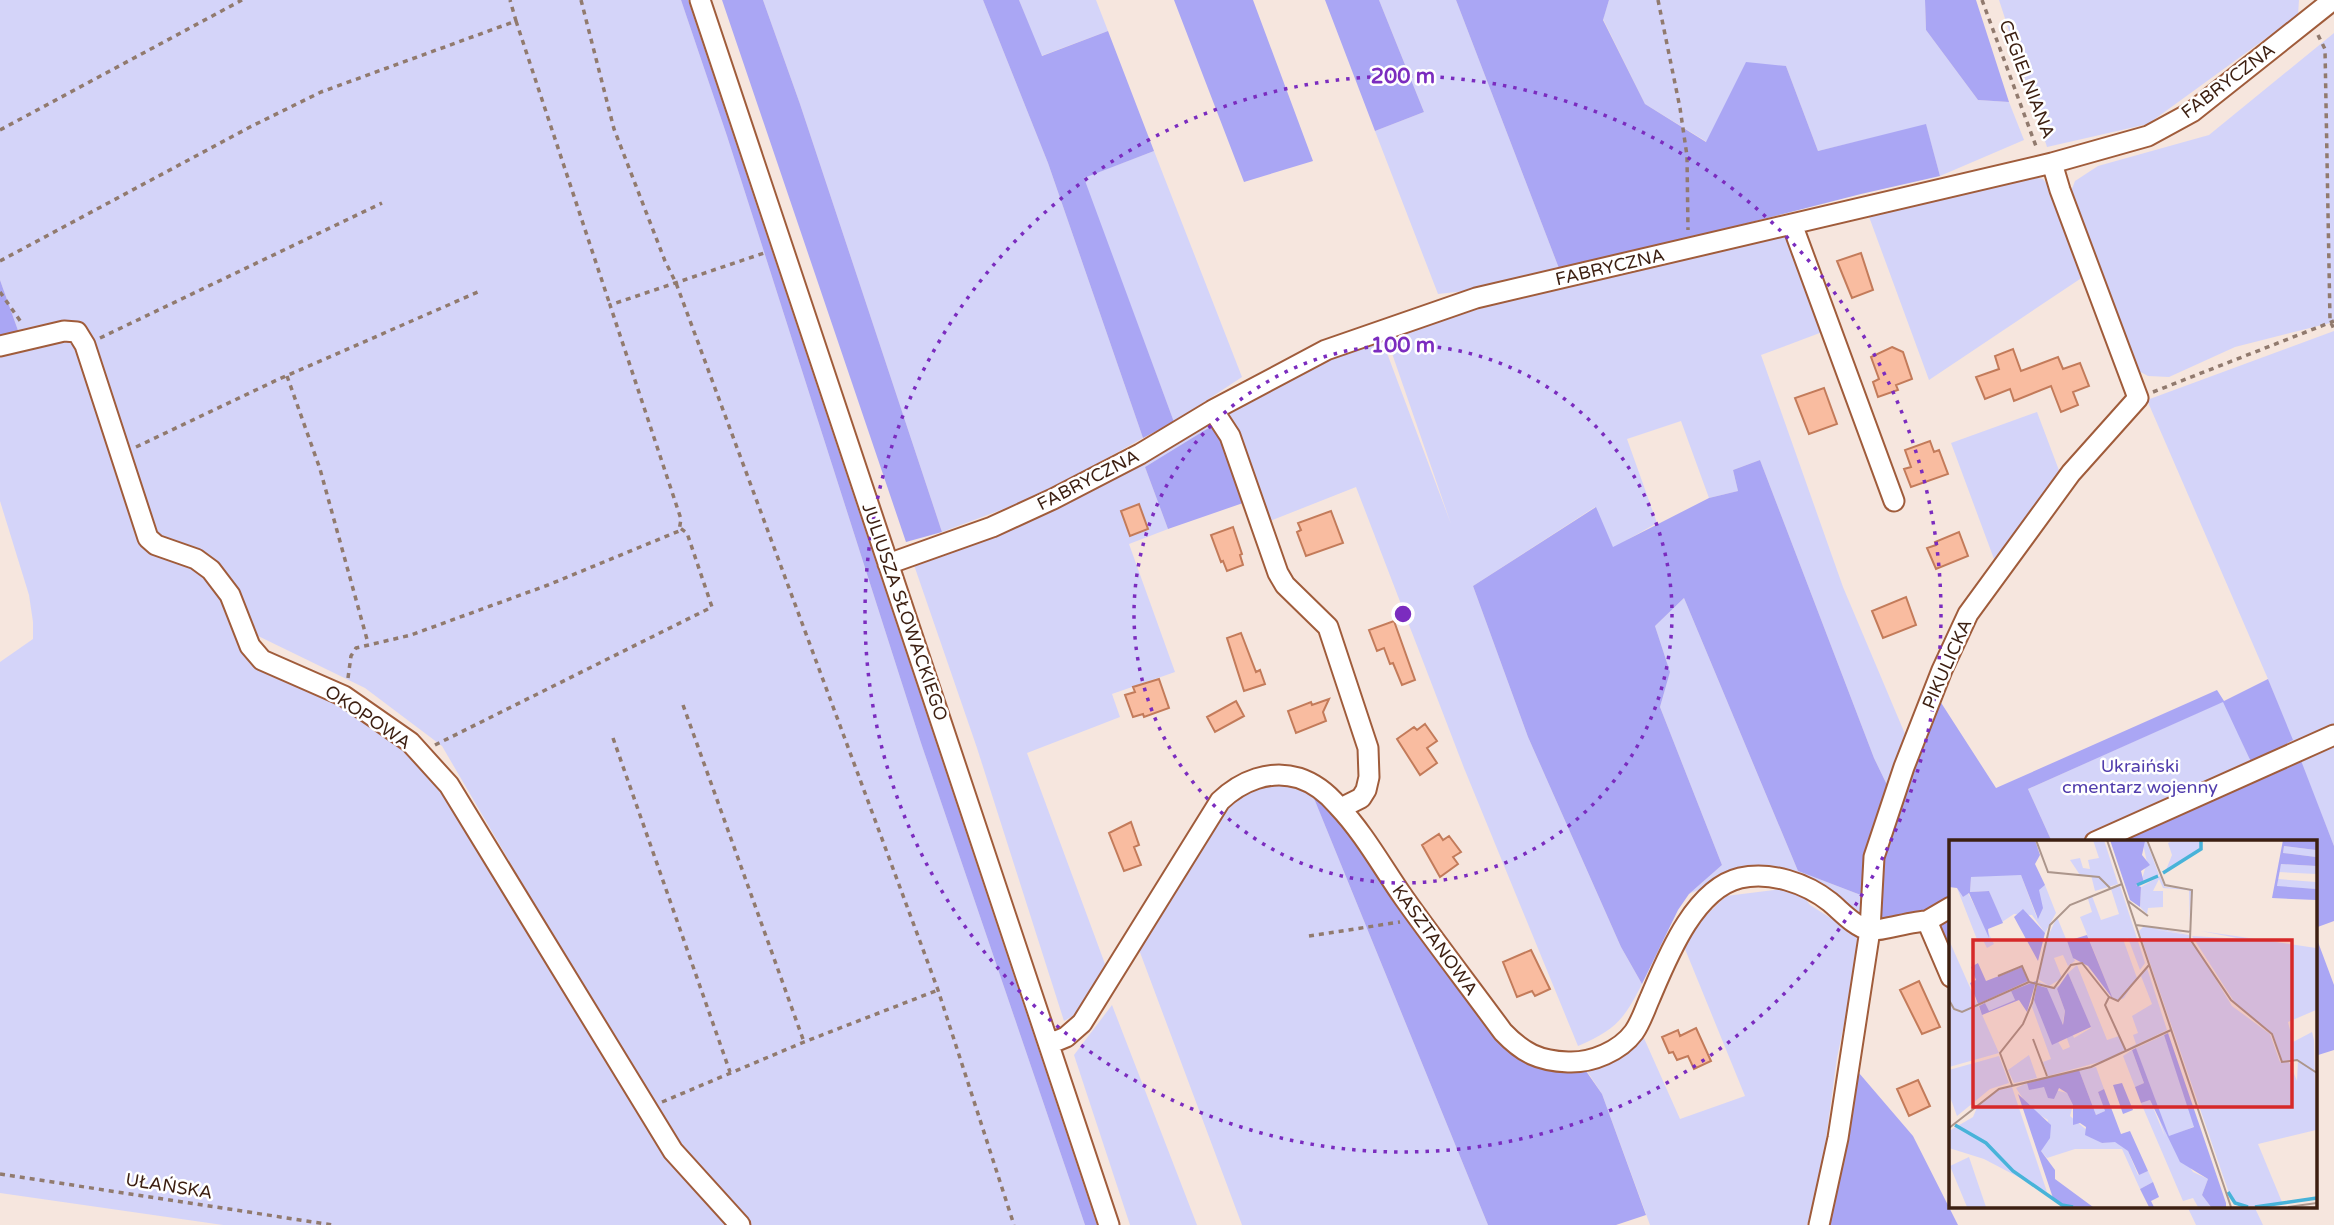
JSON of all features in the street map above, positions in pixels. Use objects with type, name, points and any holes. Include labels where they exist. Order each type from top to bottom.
[{"type":"street","name":"JULIUSZA SŁOWACKIEGO","points":[[701,0],[1110,1225]]},
{"type":"street","name":"FABRYCZNA","points":[[888,564],[992,527],[1053,499],[1140,454],[1213,410],[1326,350],[1476,298],[2052,163],[2148,136],[2192,111],[2333,0]]},
{"type":"street","points":[[2052,163],[2064,203],[2138,398]]},
{"type":"street","points":[[1791,224],[1894,501]]},
{"type":"street","points":[[0,346],[64,331],[77,332],[85,345]]},
{"type":"street","name":"OKOPOWA","points":[[85,345],[148,538],[156,545],[196,559],[211,570],[230,595],[250,646],[261,660],[344,696],[410,742],[449,785],[673,1150],[740,1225]]},
{"type":"street","name":"PIKULICKA","points":[[1819,1225],[1838,1138],[1870,930],[1874,857],[1903,767],[1968,614],[2071,473],[2138,398]]},
{"type":"street","points":[[1213,410],[1230,436],[1278,573],[1285,585],[1328,627],[1364,736],[1369,763],[1366,790],[1361,798],[1341,808]]},
{"type":"street","points":[[2099,840],[2334,735]]},
{"type":"street","name":"KASZTANOWA","points":[[1049,1044],[1066,1037],[1082,1023],[1220,801],[1241,785],[1263,777],[1299,778],[1316,787],[1341,808],[1503,1032],[1518,1048],[1538,1058],[1565,1062],[1599,1056],[1622,1045],[1635,1031],[1659,977],[1697,906],[1711,893],[1731,881],[1765,877],[1793,881],[1827,900],[1853,921],[1870,930]]},
{"type":"street","points":[[1870,930],[1927,921],[1949,908]]},
{"type":"street","points":[[1927,921],[1949,972]]},
{"type":"path","points":[[0,130],[242,0]]},
{"type":"path","points":[[344,696],[348,688],[351,656],[356,648],[368,643],[411,635],[548,585],[670,535],[680,528],[681,519],[510,0]]},
{"type":"path","points":[[581,0],[614,129],[676,283],[939,990],[1014,1225]]},
{"type":"path","points":[[1658,0],[1681,108],[1687,156],[1688,248]]},
{"type":"path","name":"CEGIELNIANA","points":[[1982,0],[2035,146],[2052,163]]},
{"type":"path","points":[[2310,19],[2325,49],[2334,329]]},
{"type":"path","points":[[0,261],[250,127],[321,92],[516,22]]},
{"type":"path","points":[[85,345],[382,203]]},
{"type":"path","points":[[610,305],[783,246]]},
{"type":"path","points":[[0,292],[31,338]]},
{"type":"path","points":[[119,455],[287,376],[478,292]]},
{"type":"path","points":[[2138,398],[2332,321]]},
{"type":"path","points":[[287,376],[320,469],[368,643]]},
{"type":"path","points":[[423,756],[436,745],[712,607],[687,533],[680,528]]},
{"type":"path","points":[[683,705],[804,1042]]},
{"type":"path","points":[[613,738],[730,1072]]},
{"type":"path","points":[[1309,936],[1419,919]]},
{"type":"path","points":[[649,1112],[664,1101],[730,1072],[939,990]]},
{"type":"path","name":"UŁAŃSKA","points":[[0,1174],[333,1225]]},
{"type":"green space","points":[[0,0],[681,0],[921,743],[1085,1225],[752,1225],[712,1186],[661,1121],[442,746],[365,688],[252,633],[230,584],[160,538],[88,335],[20,336],[0,280]]},
{"type":"green space","points":[[763,0],[983,0],[1048,163],[1143,438],[1041,495],[942,532]]},
{"type":"green space","points":[[1019,0],[1096,0],[1108,31],[1041,56]]},
{"type":"green space","points":[[1379,0],[1456,0],[1560,271],[1492,288],[1438,294],[1375,131],[1424,112]]},
{"type":"green space","points":[[1609,0],[1925,0],[1926,30],[1978,100],[2009,102],[2024,140],[1940,176],[1926,125],[1818,151],[1786,66],[1707,142],[1645,104],[1603,19]]},
{"type":"green space","points":[[1999,0],[2299,0],[2298,15],[2148,124],[2047,147]]},
{"type":"green space","points":[[2334,33],[2334,322],[2235,347],[2169,377],[2148,376],[2135,369],[2068,199],[2075,181],[2098,166],[2209,135]]},
{"type":"green space","points":[[1154,151],[1242,377],[1174,422],[1083,178]]},
{"type":"green space","points":[[2029,176],[2043,179],[2052,191],[2083,277],[1929,380],[1868,214]]},
{"type":"green space","points":[[1788,233],[1825,331],[1761,355],[1843,587],[1905,734],[1888,787],[1874,758],[1760,460],[1733,470],[1738,491],[1709,498],[1681,421],[1627,439],[1657,523],[1613,548],[1595,507],[1473,586],[1528,737],[1621,947],[1642,984],[1630,1007],[1617,1023],[1601,1035],[1578,1046],[1464,768],[1356,487],[1270,521],[1226,420],[1227,408],[1314,361],[1381,337],[1451,524],[1386,336],[1534,293]]},
{"type":"green space","points":[[2334,331],[2334,846],[2268,679],[2147,400]]},
{"type":"green space","points":[[75,339],[142,539],[207,575],[220,594],[240,639],[378,727],[419,763],[453,806],[494,869],[641,1119],[675,1163],[730,1225],[223,1225],[0,1193],[0,662],[33,639],[33,622],[29,595],[0,501],[0,352],[41,341]]},
{"type":"green space","points":[[2037,412],[2060,473],[1994,559],[1951,443]]},
{"type":"green space","points":[[1206,421],[1215,424],[1145,467],[1168,529],[1129,544],[1175,672],[1112,694],[1120,717],[1027,753],[1105,964],[1080,1012],[1064,1021],[977,748],[914,565]]},
{"type":"green space","points":[[1684,598],[1798,871],[1866,897],[1865,922],[1800,880],[1709,885],[1689,894],[1722,865],[1660,707],[1670,672],[1655,626]]},
{"type":"green space","name":"Ukraiński cmentarz wojenny","points":[[2224,701],[2252,764],[2082,840],[2051,840],[2028,789]]},
{"type":"green space","points":[[1279,782],[1311,791],[1488,1225],[1242,1225],[1138,947],[1223,809],[1246,787]]},
{"type":"green space","points":[[1781,889],[1802,894],[1810,905],[1862,938],[1837,1058],[1819,1191],[1807,1225],[1650,1225],[1602,1094],[1587,1071],[1628,1051],[1643,1036],[1680,1119],[1745,1096],[1685,949],[1694,927],[1726,896]]},
{"type":"green space","points":[[1112,1005],[1197,1225],[1130,1225],[1074,1055]]},
{"type":"green space","points":[[2188,1208],[2255,1208],[2263,1225],[2196,1225]]},
{"type":"shaded area","points":[[681,0],[688,0],[1097,1225],[1085,1225],[921,743]]},
{"type":"shaded area","points":[[722,0],[763,0],[942,532],[906,542]]},
{"type":"shaded area","points":[[983,0],[1019,0],[1042,56],[1108,31],[1154,151],[1084,178],[1174,422],[1143,438],[1048,163]]},
{"type":"shaded area","points":[[1174,0],[1253,0],[1313,161],[1244,182]]},
{"type":"shaded area","points":[[1325,0],[1379,0],[1424,112],[1375,131]]},
{"type":"shaded area","points":[[1456,0],[1609,0],[1603,20],[1645,104],[1706,142],[1746,62],[1786,66],[1818,151],[1926,124],[1940,176],[1560,271]]},
{"type":"shaded area","points":[[1925,0],[1976,0],[2009,102],[1978,100],[1926,30]]},
{"type":"shaded area","points":[[0,280],[20,336],[0,352]]},
{"type":"shaded area","points":[[1215,424],[1243,503],[1168,529],[1145,467]]},
{"type":"shaded area","points":[[1760,460],[1874,758],[1888,787],[1866,846],[1866,897],[1798,871],[1684,598],[1655,626],[1670,672],[1660,707],[1722,865],[1689,894],[1678,910],[1642,984],[1621,947],[1528,737],[1473,586],[1596,507],[1613,547],[1709,498],[1738,491],[1733,470]]},
{"type":"shaded area","points":[[2268,679],[2293,740],[2252,764],[2223,702],[2028,789],[2051,840],[1949,840],[1949,899],[1920,912],[1877,923],[1880,869],[1938,698],[1996,788],[2217,690],[2224,701]]},
{"type":"shaded area","points":[[2300,758],[2334,846],[2334,921],[2316,928],[2316,840],[2116,840]]},
{"type":"shaded area","points":[[1311,791],[1331,804],[1496,1039],[1538,1065],[1559,1070],[1586,1071],[1602,1094],[1646,1215],[1616,1225],[1488,1225]]},
{"type":"shaded area","points":[[1949,915],[1949,957],[1936,928],[1942,917]]},
{"type":"shaded area","points":[[2316,937],[2334,985],[2334,1050],[2316,1056]]},
{"type":"shaded area","points":[[1859,1073],[1913,1136],[1958,1225],[1824,1225]]},
{"type":"building","points":[[1861,253],[1873,290],[1852,298],[1837,261]]},
{"type":"building","points":[[1892,347],[1903,352],[1912,379],[1896,385],[1898,390],[1878,397],[1873,382],[1879,379],[1871,357]]},
{"type":"building","points":[[2013,349],[2021,371],[2058,357],[2063,369],[2080,363],[2089,386],[2073,392],[2078,405],[2061,412],[2051,386],[2014,401],[2010,389],[1985,399],[1976,377],[1999,369],[1995,356]]},
{"type":"building","points":[[1824,388],[1837,424],[1809,434],[1795,398]]},
{"type":"building","points":[[1930,441],[1934,452],[1939,450],[1948,474],[1911,487],[1904,469],[1911,467],[1905,450]]},
{"type":"building","points":[[1139,504],[1148,529],[1130,536],[1121,511]]},
{"type":"building","points":[[1331,511],[1343,543],[1306,556],[1297,532],[1301,530],[1298,523]]},
{"type":"building","points":[[1233,527],[1243,565],[1227,571],[1211,535]]},
{"type":"building","points":[[1959,532],[1968,556],[1936,569],[1927,548]]},
{"type":"building","points":[[1906,597],[1916,625],[1883,638],[1872,611]]},
{"type":"building","points":[[1394,621],[1415,680],[1402,685],[1384,648],[1377,651],[1369,630]]},
{"type":"building","points":[[1241,633],[1256,672],[1260,670],[1265,684],[1244,691],[1227,638]]},
{"type":"building","points":[[1159,679],[1169,708],[1144,717],[1143,714],[1133,717],[1125,695],[1135,692],[1133,687]]},
{"type":"building","points":[[1329,699],[1323,712],[1326,721],[1296,733],[1288,711],[1311,702],[1312,705]]},
{"type":"building","points":[[1236,701],[1244,716],[1215,732],[1207,717]]},
{"type":"building","points":[[1425,724],[1437,741],[1427,748],[1437,763],[1420,775],[1397,739],[1414,727],[1417,730]]},
{"type":"building","points":[[1131,822],[1139,845],[1134,847],[1141,865],[1124,871],[1109,833]]},
{"type":"building","points":[[1439,834],[1443,840],[1449,836],[1461,852],[1453,857],[1458,864],[1440,877],[1422,845]]},
{"type":"building","points":[[1531,950],[1550,989],[1535,996],[1532,991],[1517,997],[1503,962]]},
{"type":"building","points":[[1919,981],[1940,1027],[1922,1034],[1900,990]]},
{"type":"building","points":[[1696,1028],[1711,1061],[1694,1069],[1688,1056],[1677,1060],[1673,1052],[1669,1053],[1662,1037],[1678,1030],[1680,1036]]},
{"type":"building","points":[[1918,1080],[1930,1106],[1909,1116],[1897,1089]]}]
